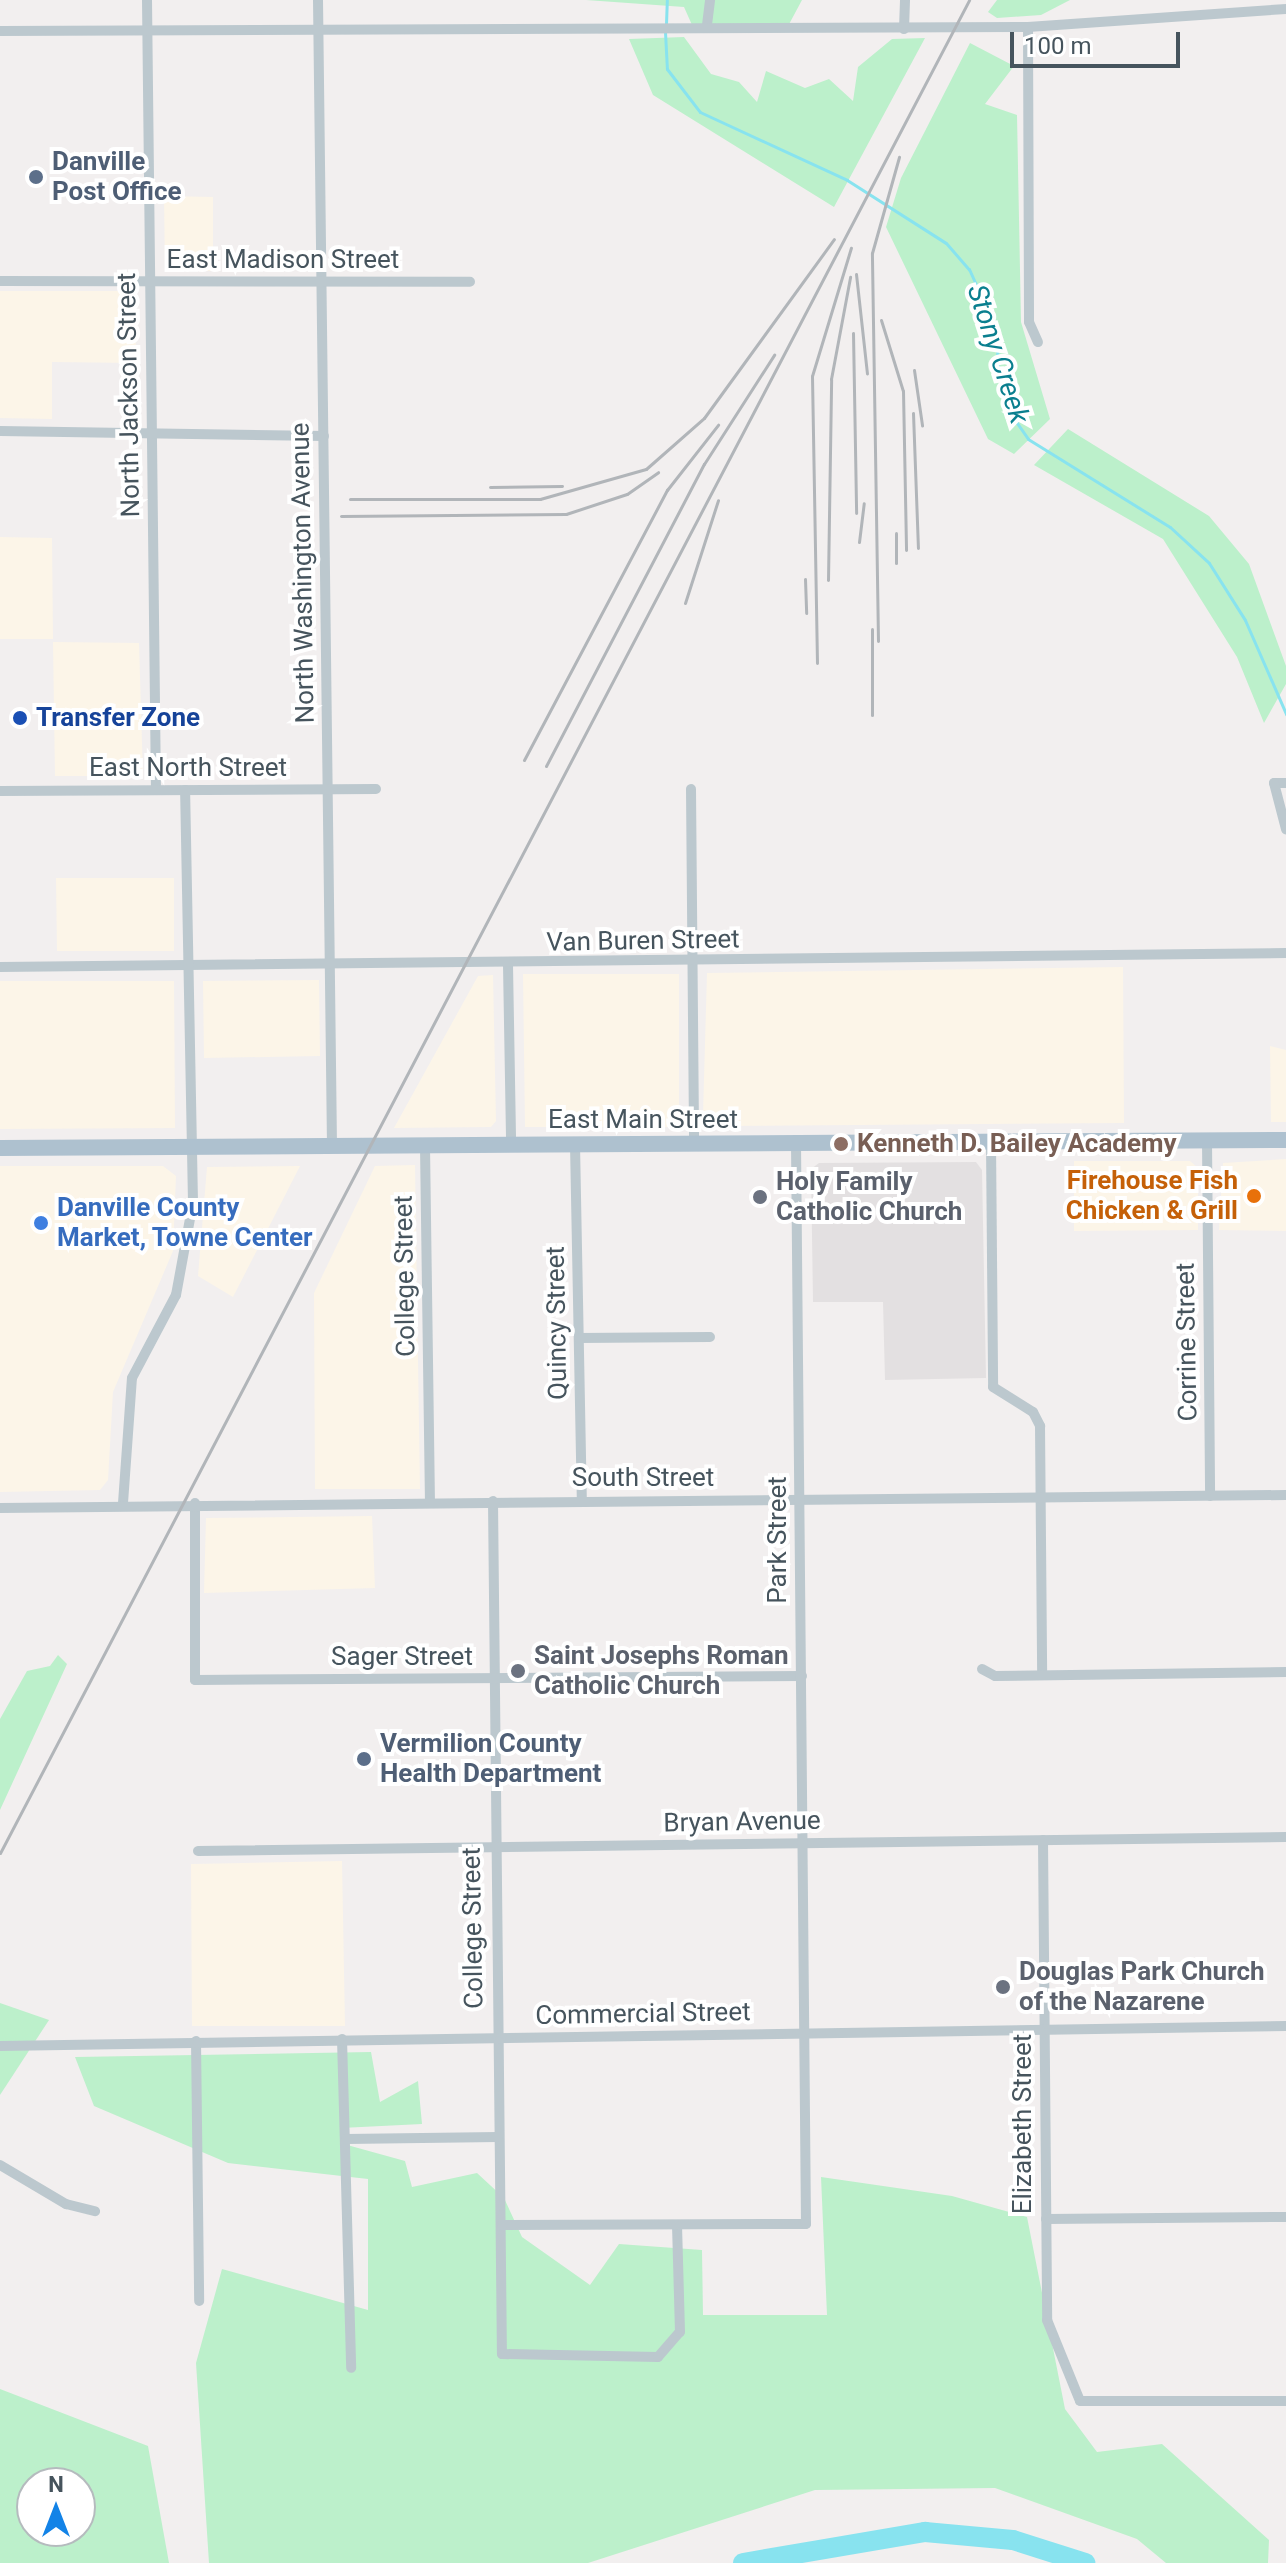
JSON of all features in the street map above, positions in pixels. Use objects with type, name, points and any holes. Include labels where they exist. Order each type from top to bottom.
[{"type":"main road","name":"East Main Street","points":[[0,1148],[1286,1140]]},
{"type":"street","name":"North Jackson Street","points":[[147,0],[156,790]]},
{"type":"street","name":"North Washington Avenue","points":[[318,0],[332,1146]]},
{"type":"street","points":[[707,25],[710,0]]},
{"type":"street","points":[[904,29],[905,0]]},
{"type":"street","points":[[0,31],[147,33],[692,25],[904,29],[1028,27],[1286,9]]},
{"type":"street","points":[[1028,27],[1029,322],[1038,342]]},
{"type":"street","name":"East Madison Street","points":[[0,281],[470,282]]},
{"type":"street","points":[[0,431],[324,436]]},
{"type":"street","points":[[1280,783],[1286,829]]},
{"type":"street","name":"East North Street","points":[[0,791],[376,789]]},
{"type":"street","points":[[691,789],[694,1144]]},
{"type":"street","points":[[123,1503],[132,1378],[188,1255],[191,1147],[185,790]]},
{"type":"street","name":"Van Buren Street","points":[[0,967],[328,967],[1286,953]]},
{"type":"street","points":[[508,965],[511,1145]]},
{"type":"street","name":"Corrine Street","points":[[1207,1140],[1210,1496]]},
{"type":"street","points":[[991,1142],[993,1387],[1033,1412],[1040,1426],[1042,1675]]},
{"type":"street","name":"Park Street","points":[[677,2225],[806,2224],[805,1843],[796,1143]]},
{"type":"street","name":"Quincy Street","points":[[575,1144],[582,1500]]},
{"type":"street","name":"College Street","points":[[425,1146],[430,1500]]},
{"type":"street","points":[[579,1338],[710,1337]]},
{"type":"street","name":"South Street","points":[[0,1508],[123,1503],[1286,1495]]},
{"type":"street","name":"College Street","points":[[493,1501],[496,2037],[502,2225],[502,2354],[658,2357],[680,2332],[677,2225]]},
{"type":"street","name":"Sager Street","points":[[195,1503],[195,1680],[802,1676]]},
{"type":"street","points":[[982,1669],[1042,1675],[1286,1672]]},
{"type":"street","name":"Bryan Avenue","points":[[198,1851],[1286,1837]]},
{"type":"street","name":"Elizabeth Street","points":[[1043,1840],[1047,2320],[1080,2401],[1286,2401]]},
{"type":"street","name":"Commercial Street","points":[[0,2046],[1286,2026]]},
{"type":"street","points":[[342,2039],[351,2368]]},
{"type":"street","points":[[196,2041],[199,2301]]},
{"type":"street","points":[[346,2139],[498,2137]]},
{"type":"street","points":[[0,2165],[66,2204],[95,2211]]},
{"type":"street","points":[[1046,2219],[1286,2217]]},
{"type":"street","points":[[502,2225],[677,2225]]},
{"type":"shaded area","points":[[164,196],[213,197],[213,271],[165,271]]},
{"type":"shaded area","points":[[0,291],[135,291],[136,363],[52,362],[52,419],[0,418]]},
{"type":"shaded area","points":[[0,537],[52,538],[53,639],[0,639]]},
{"type":"shaded area","points":[[53,642],[139,643],[143,776],[55,776]]},
{"type":"shaded area","points":[[56,878],[174,878],[174,951],[57,951]]},
{"type":"shaded area","points":[[1123,967],[1124,1123],[718,1126],[703,1115],[707,973]]},
{"type":"shaded area","points":[[523,974],[679,974],[679,1127],[525,1127]]},
{"type":"shaded area","points":[[493,975],[496,1121],[491,1127],[394,1128],[478,976]]},
{"type":"shaded area","points":[[319,980],[320,1056],[204,1058],[203,981]]},
{"type":"shaded area","points":[[0,981],[174,981],[175,1128],[0,1129]]},
{"type":"shaded area","points":[[1270,1046],[1286,1050],[1286,1122],[1271,1122]]},
{"type":"shaded area","points":[[1286,1159],[1286,1231],[1219,1230],[1223,1163]]},
{"type":"shaded area","points":[[1074,1161],[1190,1161],[1198,1168],[1198,1230],[1074,1231]]},
{"type":"shaded area","points":[[976,1162],[982,1170],[986,1378],[885,1380],[883,1302],[813,1302],[811,1169],[819,1163]]},
{"type":"shaded area","points":[[415,1165],[420,1489],[315,1489],[314,1293],[375,1166]]},
{"type":"shaded area","points":[[0,1166],[163,1166],[176,1176],[173,1251],[113,1392],[108,1480],[100,1490],[0,1492]]},
{"type":"shaded area","points":[[300,1166],[233,1297],[198,1276],[207,1167]]},
{"type":"shaded area","points":[[372,1516],[375,1588],[204,1593],[206,1518]]},
{"type":"shaded area","points":[[342,1861],[345,2026],[192,2026],[191,1864]]},
{"type":"green space","points":[[586,0],[802,0],[787,28],[692,25],[684,7]]},
{"type":"green space","points":[[997,0],[1070,0],[1041,15],[997,18],[988,12]]},
{"type":"green space","points":[[684,37],[711,74],[739,82],[757,102],[766,71],[805,88],[829,79],[853,101],[858,67],[892,39],[925,38],[834,207],[653,95],[629,39]]},
{"type":"green space","points":[[970,43],[1014,66],[985,104],[1017,115],[1021,322],[1050,419],[1014,454],[988,439],[886,227],[901,178]]},
{"type":"green space","points":[[1068,429],[1209,516],[1249,564],[1286,666],[1286,684],[1264,723],[1237,657],[1163,539],[1034,465]]},
{"type":"green space","points":[[58,1655],[67,1664],[0,1810],[0,1719],[27,1671],[50,1666]]},
{"type":"green space","points":[[0,2003],[49,2020],[0,2095]]},
{"type":"green space","points":[[371,2052],[380,2102],[418,2081],[422,2124],[341,2128],[340,2143],[405,2161],[412,2187],[477,2173],[504,2198],[522,2237],[590,2285],[619,2244],[702,2250],[703,2315],[827,2315],[821,2177],[952,2196],[1027,2217],[1065,2409],[1097,2452],[1162,2444],[1269,2540],[1268,2563],[1166,2563],[1137,2539],[995,2488],[815,2490],[588,2563],[209,2563],[196,2363],[222,2269],[368,2310],[368,2179],[228,2163],[94,2106],[75,2057]]},
{"type":"green space","points":[[0,2389],[148,2446],[169,2563],[0,2563]]},
{"type":"waterway","name":"Stony Creek","points":[[666,24],[667,0]]},
{"type":"waterway","name":"Stony Creek","points":[[665,32],[667,69],[700,112],[847,180],[946,243],[969,269],[996,329],[998,366],[1017,423],[1028,439],[1170,527],[1209,563],[1245,620],[1286,714]]},
{"type":"waterway","points":[[743,2563],[925,2532],[1013,2540],[1085,2563]]},
{"type":"railway","points":[[0,1853],[969,0]]},
{"type":"railway","points":[[878,641],[872,253],[899,157]]},
{"type":"railway","points":[[350,499],[540,499],[646,469],[704,418],[834,239]]},
{"type":"railway","points":[[817,663],[812,376],[851,248]]},
{"type":"railway","points":[[856,274],[867,373]]},
{"type":"railway","points":[[828,580],[831,379],[850,277]]},
{"type":"railway","points":[[881,320],[903,391],[906,550]]},
{"type":"railway","points":[[853,333],[856,513]]},
{"type":"railway","points":[[546,766],[704,464],[774,355]]},
{"type":"railway","points":[[914,370],[922,425]]},
{"type":"railway","points":[[913,413],[918,548]]},
{"type":"railway","points":[[524,760],[667,490],[718,425]]},
{"type":"railway","points":[[341,516],[566,514],[627,494],[658,472]]},
{"type":"railway","points":[[490,487],[562,486]]},
{"type":"railway","points":[[685,603],[718,500]]},
{"type":"railway","points":[[859,542],[864,503]]},
{"type":"railway","points":[[896,533],[896,563]]},
{"type":"railway","points":[[805,579],[806,613]]},
{"type":"railway","points":[[872,629],[872,715]]},
{"type":"place","name":"Danville Post Office","points":[[36,177]]},
{"type":"place","name":"Transfer Zone","points":[[20,718]]},
{"type":"place","name":"Kenneth D. Bailey Academy","points":[[841,1144]]},
{"type":"place","name":"Firehouse Fish Chicken & Grill","points":[[1254,1196]]},
{"type":"place","name":"Holy Family Catholic Church","points":[[760,1197]]},
{"type":"place","name":"Danville County Market, Towne Center","points":[[41,1223]]},
{"type":"place","name":"Saint Josephs Roman Catholic Church","points":[[518,1671]]},
{"type":"place","name":"Vermilion County Health Department","points":[[364,1759]]},
{"type":"place","name":"Douglas Park Church of the Nazarene","points":[[1003,1987]]}]
